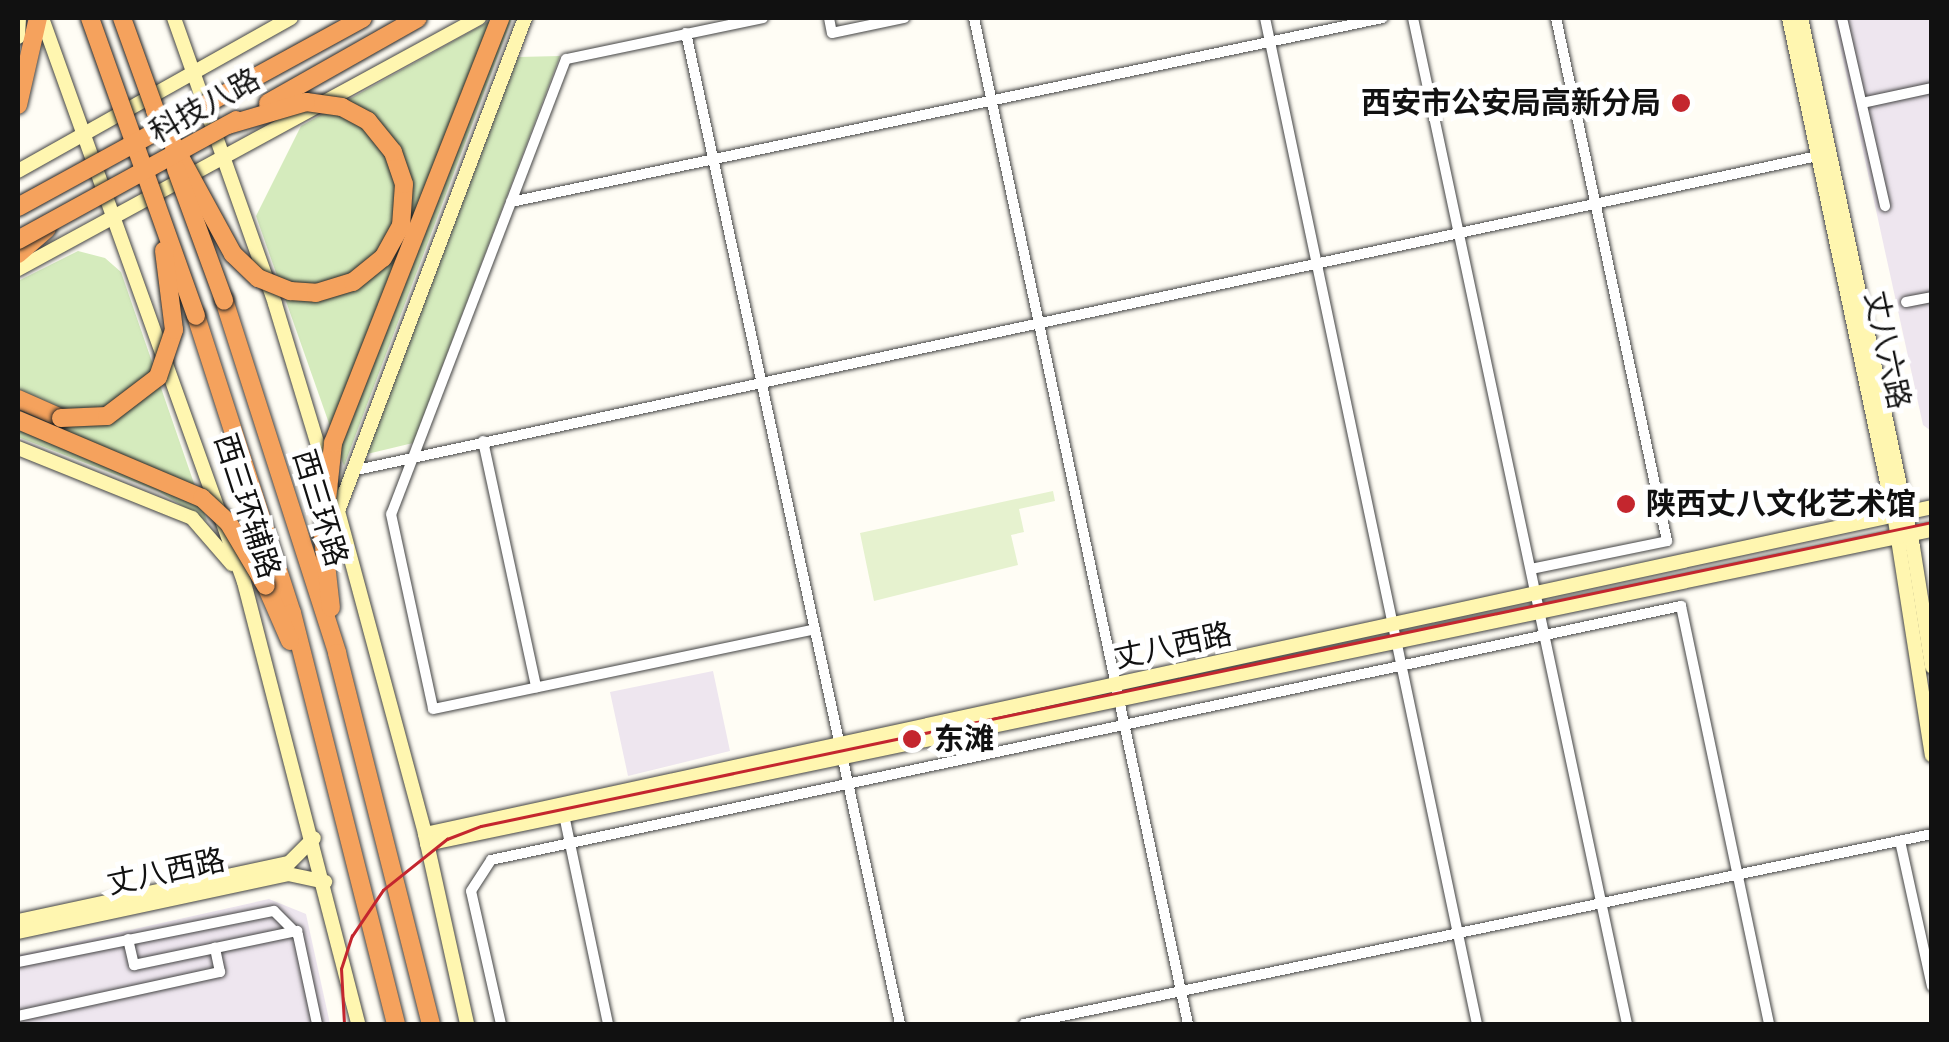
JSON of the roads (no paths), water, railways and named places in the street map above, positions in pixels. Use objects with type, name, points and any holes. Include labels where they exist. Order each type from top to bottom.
[{"type":"highway","points":[[18,105],[40,18]]},
{"type":"highway","name":"西三环路","points":[[90,18],[196,316],[314,696],[396,1024]]},
{"type":"highway","name":"西三环路","points":[[122,18],[224,300],[337,654],[432,1024]]},
{"type":"highway","name":"科技八路","points":[[18,207],[363,18]]},
{"type":"highway","name":"科技八路","points":[[18,240],[418,18]]},
{"type":"highway","points":[[337,654],[323,537],[333,443],[500,18]]},
{"type":"highway","points":[[155,111],[233,254],[258,278],[290,291],[316,292],[353,282],[383,258],[400,226],[404,184],[393,152],[368,121],[342,107],[306,102],[228,126]]},
{"type":"highway","points":[[18,399],[61,418],[106,416],[158,377],[174,330],[158,211]]},
{"type":"highway","points":[[18,254],[58,219]]},
{"type":"highway","points":[[18,420],[202,498],[228,522],[266,586],[314,696]]},
{"type":"highway","points":[[423,985],[445,1024]]},
{"type":"highway","points":[[387,1024],[389,992]]},
{"type":"main road","points":[[18,37],[19,18]]},
{"type":"main road","name":"西三环辅路","points":[[40,18],[244,582],[326,882],[358,1024]]},
{"type":"main road","points":[[174,18],[220,160],[274,304],[338,512],[426,839],[468,1024]]},
{"type":"main road","points":[[18,170],[291,18]]},
{"type":"main road","points":[[18,269],[480,18]]},
{"type":"main road","points":[[338,512],[350,471],[525,18]]},
{"type":"main road","name":"丈八六路","points":[[1788,18],[1902,526],[1932,756]]},
{"type":"main road","name":"丈八六路","points":[[1800,18],[1932,667]]},
{"type":"main road","points":[[18,448],[192,518],[244,582]]},
{"type":"main road","name":"丈八西路","points":[[1902,526],[1932,507]]},
{"type":"main road","name":"丈八西路","points":[[426,839],[1902,526],[1932,530]]},
{"type":"main road","name":"丈八西路","points":[[426,839],[564,816],[839,752]]},
{"type":"main road","name":"丈八西路","points":[[18,922],[289,863],[314,838]]},
{"type":"main road","name":"丈八西路","points":[[18,932],[288,874],[326,882]]},
{"type":"street","points":[[763,18],[566,59],[392,514],[434,709],[812,630]]},
{"type":"street","points":[[829,18],[832,33],[866,21],[904,18]]},
{"type":"street","points":[[974,18],[1188,1024]]},
{"type":"street","points":[[1265,18],[1477,1024]]},
{"type":"street","points":[[511,202],[1382,18]]},
{"type":"street","points":[[1413,18],[1628,1024]]},
{"type":"street","points":[[1530,569],[1667,540],[1556,18]]},
{"type":"street","points":[[1842,18],[1885,206]]},
{"type":"street","points":[[686,34],[900,1024]]},
{"type":"street","points":[[1862,103],[1932,88]]},
{"type":"street","points":[[350,471],[1817,156]]},
{"type":"street","points":[[1906,302],[1932,296]]},
{"type":"street","points":[[483,441],[536,687]]},
{"type":"street","points":[[501,1024],[471,891],[490,860],[1681,606],[1769,1024]]},
{"type":"street","points":[[564,816],[608,1024]]},
{"type":"street","points":[[1024,1024],[1932,834]]},
{"type":"street","points":[[1900,840],[1932,987]]},
{"type":"street","points":[[18,962],[263,910],[284,916],[297,931],[317,1024]]},
{"type":"street","points":[[128,939],[134,965],[297,931]]},
{"type":"street","points":[[18,1016],[220,972],[215,948]]},
{"type":"tram line","points":[[344,1024],[341,969],[352,936],[383,890],[447,839],[481,826],[1932,522]]},
{"type":"place","name":"西安市公安局高新分局","points":[[1681,103]]},
{"type":"place","name":"陕西丈八文化艺术馆","points":[[1626,504]]},
{"type":"place","name":"东滩","points":[[912,739]]}]
